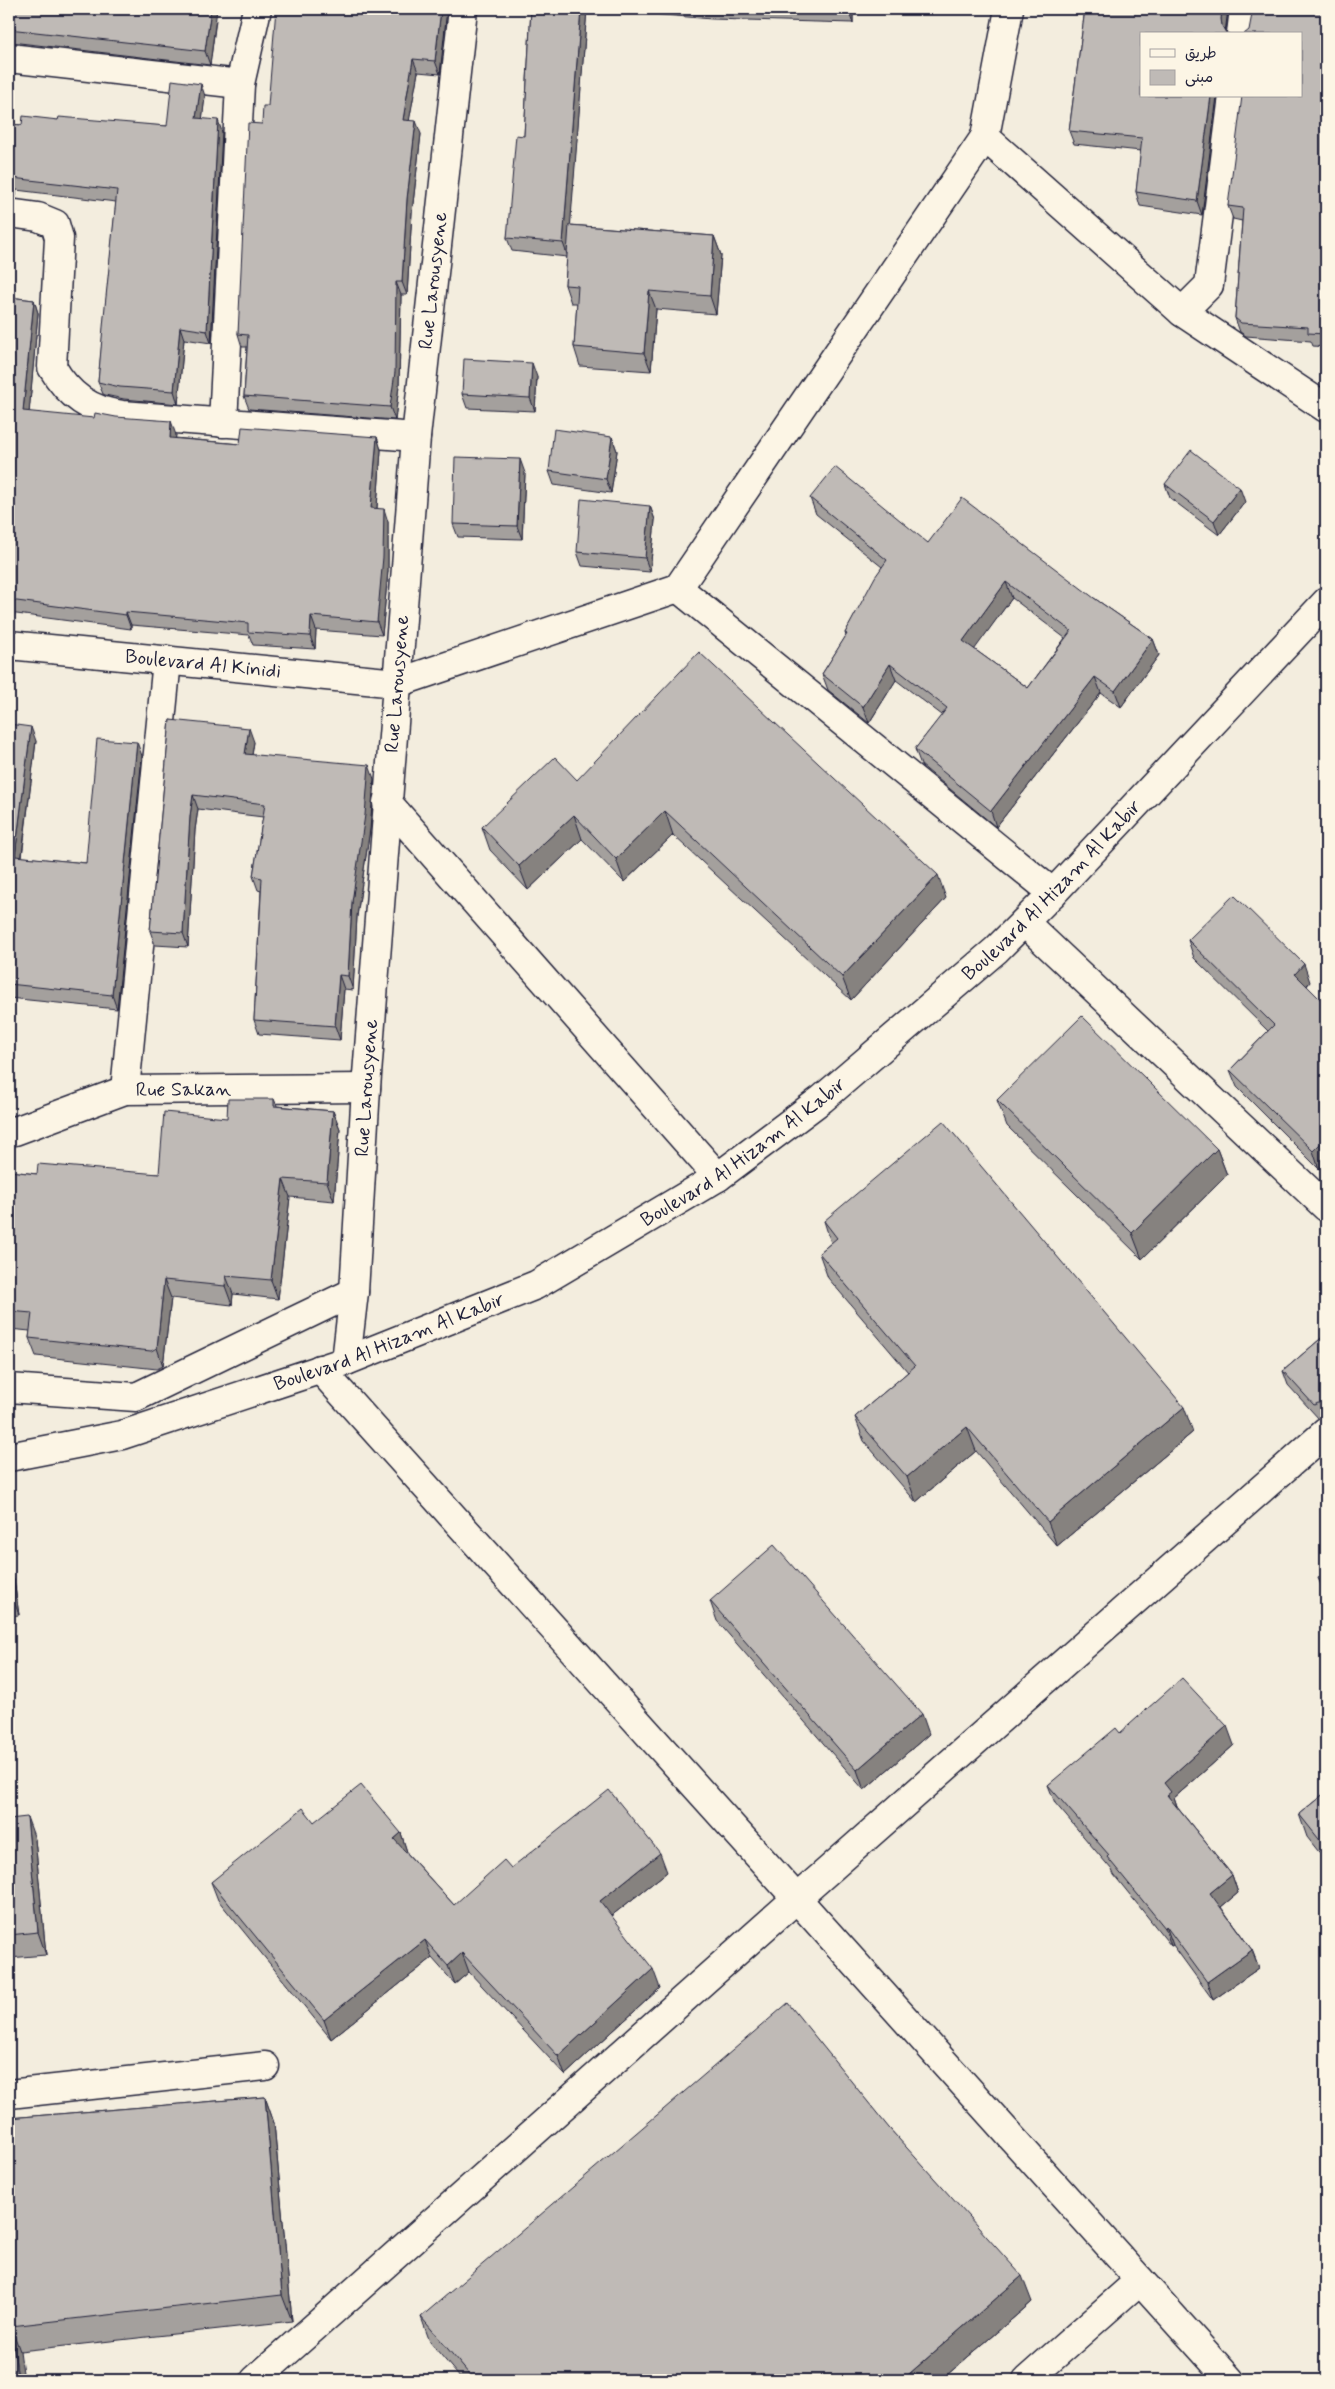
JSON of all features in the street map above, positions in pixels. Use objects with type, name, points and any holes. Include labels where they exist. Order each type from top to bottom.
[{"type":"street","points":[[223,423],[240,84],[257,9]]},
{"type":"street","name":"Rue Larousyene","points":[[346,1361],[354,1292],[386,802],[416,437],[464,9]]},
{"type":"street","points":[[397,683],[678,588],[985,138],[1009,9]]},
{"type":"street","points":[[1241,32],[1244,9]]},
{"type":"street","points":[[9,58],[240,84]]},
{"type":"street","points":[[1182,312],[1209,285],[1233,98]]},
{"type":"street","points":[[985,138],[1182,312],[1326,408]]},
{"type":"street","points":[[9,213],[38,217],[55,224],[59,238],[52,367],[73,395],[86,404],[106,413],[416,437]]},
{"type":"street","points":[[678,588],[1053,893]]},
{"type":"street","name":"Boulevard Al Hizam Al Kabir","points":[[9,1457],[122,1435],[346,1361],[536,1285],[718,1177],[822,1099],[996,950],[1053,893],[1326,602]]},
{"type":"street","name":"Boulevard Al Kinidi","points":[[9,645],[397,683]]},
{"type":"street","points":[[125,1090],[167,660]]},
{"type":"street","points":[[386,802],[718,1177]]},
{"type":"street","points":[[1024,922],[1326,1207]]},
{"type":"street","name":"Rue Sakan","points":[[9,1130],[15,1131],[125,1090],[366,1088]]},
{"type":"street","points":[[9,1388],[136,1397],[354,1292]]},
{"type":"street","points":[[320,1369],[1230,2380]]},
{"type":"street","points":[[255,2380],[796,1899],[1326,1432]]},
{"type":"street","points":[[9,2094],[265,2066]]},
{"type":"street","points":[[1027,2380],[1140,2280]]},
{"type":"building","points":[[9,9],[211,9],[205,51],[9,29]]},
{"type":"building","points":[[276,9],[441,9],[435,61],[413,59],[403,120],[416,121],[407,199],[402,282],[396,282],[395,372],[390,407],[244,396],[248,335],[238,334],[248,123],[262,124],[263,106],[268,106]]},
{"type":"building","points":[[531,9],[581,9],[563,243],[507,238],[516,135],[524,136]]},
{"type":"building","points":[[1085,9],[1222,9],[1222,26],[1225,32],[1140,32],[1140,98],[1211,98],[1197,201],[1136,192],[1142,138],[1069,131]]},
{"type":"building","points":[[1253,9],[1326,9],[1326,334],[1308,333],[1308,327],[1241,323],[1235,318],[1243,208],[1228,206],[1242,98],[1302,98],[1302,32],[1246,32],[1249,30]]},
{"type":"building","points":[[172,80],[201,84],[196,118],[218,120],[207,331],[180,327],[174,391],[120,387],[98,382],[117,190],[12,178],[12,184],[9,183],[9,124],[22,125],[23,116],[58,120],[59,117],[167,126]]},
{"type":"building","points":[[569,225],[714,236],[710,296],[649,291],[644,353],[574,347],[578,286],[565,285]]},
{"type":"building","points":[[9,297],[34,300],[23,411],[94,418],[95,413],[116,417],[171,421],[170,438],[240,444],[242,427],[377,437],[371,508],[384,509],[383,557],[377,622],[311,616],[310,636],[248,632],[248,623],[126,612],[126,615],[9,600]]},
{"type":"building","points":[[464,359],[532,363],[530,398],[462,394]]},
{"type":"building","points":[[554,429],[612,437],[606,479],[549,471]]},
{"type":"building","points":[[1191,450],[1240,488],[1214,521],[1165,484]]},
{"type":"building","points":[[455,457],[520,459],[517,526],[453,524]]},
{"type":"building","points":[[835,467],[928,543],[962,498],[1094,598],[1153,639],[1115,691],[1095,677],[991,811],[915,749],[947,708],[890,664],[863,707],[822,674],[847,634],[845,633],[875,577],[887,560],[810,498]],"holes":[[[1006,582],[1071,631],[1028,688],[963,641]]]},
{"type":"building","points":[[581,499],[650,506],[645,558],[577,552]]},
{"type":"building","points":[[699,652],[938,875],[842,977],[665,811],[616,859],[574,815],[519,866],[482,827],[555,757],[577,780]]},
{"type":"building","points":[[170,720],[249,728],[245,754],[369,765],[365,815],[352,902],[348,976],[339,975],[335,1026],[254,1020],[262,878],[253,876],[265,804],[193,795],[183,933],[150,931]]},
{"type":"building","points":[[9,724],[31,727],[15,856],[86,863],[97,739],[137,742],[112,995],[9,984]]},
{"type":"building","points":[[1234,895],[1304,964],[1295,974],[1326,1005],[1326,1138],[1313,1151],[1230,1070],[1274,1025],[1188,940]]},
{"type":"building","points":[[1082,1016],[1217,1149],[1132,1233],[997,1100]]},
{"type":"building","points":[[228,1099],[274,1099],[274,1106],[333,1111],[327,1182],[283,1179],[271,1280],[226,1276],[225,1286],[164,1280],[157,1348],[151,1351],[29,1338],[32,1313],[9,1311],[9,1171],[37,1174],[38,1164],[159,1174],[164,1112],[227,1118]]},
{"type":"building","points":[[943,1121],[1184,1407],[1048,1522],[967,1427],[907,1477],[855,1417],[915,1366],[819,1253],[837,1238],[824,1221]]},
{"type":"building","points":[[1326,1334],[1326,1404],[1318,1403],[1314,1405],[1283,1371]]},
{"type":"building","points":[[774,1545],[922,1714],[857,1770],[710,1601]]},
{"type":"building","points":[[1326,1572],[1326,1588],[1318,1578]]},
{"type":"building","points":[[9,1573],[12,1596],[9,1596]]},
{"type":"building","points":[[1182,1678],[1227,1726],[1164,1783],[1171,1792],[1167,1795],[1232,1875],[1210,1893],[1252,1950],[1207,1982],[1166,1926],[1165,1928],[1107,1857],[1109,1855],[1048,1785],[1116,1728],[1120,1733]]},
{"type":"building","points":[[361,1785],[401,1833],[394,1839],[454,1905],[504,1860],[511,1868],[609,1790],[660,1853],[600,1901],[653,1969],[558,2056],[462,1953],[448,1966],[425,1940],[324,2020],[211,1882],[303,1808],[314,1822]]},
{"type":"building","points":[[1326,1792],[1326,1848],[1299,1814]]},
{"type":"building","points":[[27,1817],[38,1932],[9,1935],[9,1819]]},
{"type":"building","points":[[788,2003],[889,2128],[1022,2276],[902,2380],[474,2380],[421,2317]]},
{"type":"building","points":[[265,2097],[282,2295],[11,2326],[18,2380],[9,2380],[9,2118]]}]
